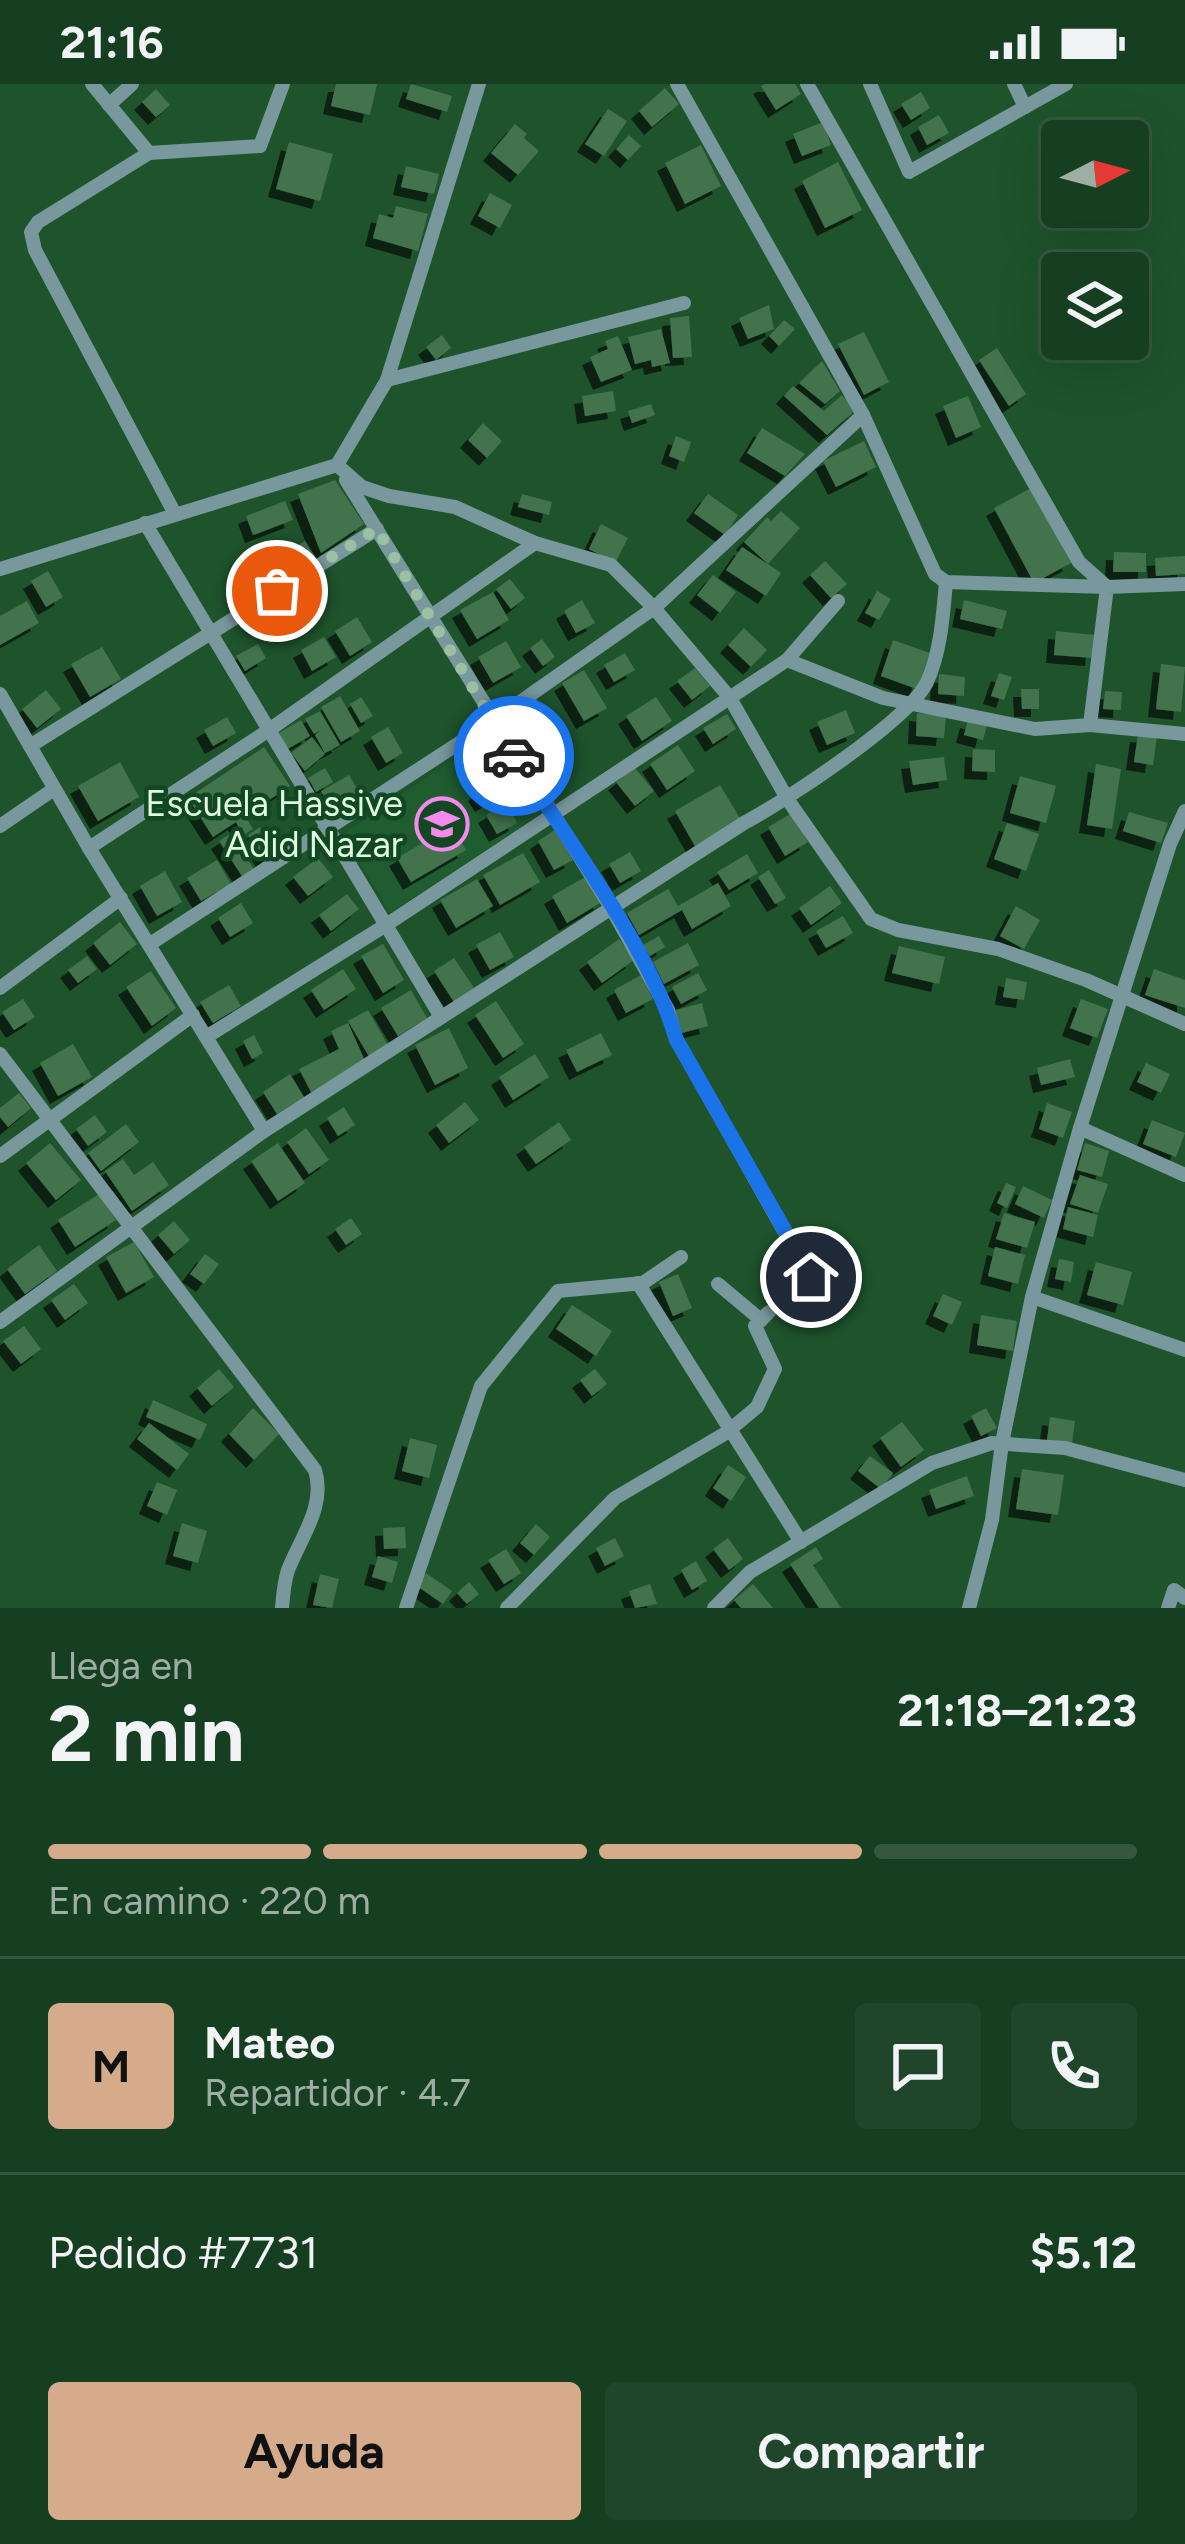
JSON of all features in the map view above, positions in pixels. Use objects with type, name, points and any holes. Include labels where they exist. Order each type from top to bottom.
[{"type":"street","points":[[92,84],[148,153]]},
{"type":"street","points":[[109,105],[133,84]]},
{"type":"street","points":[[176,514],[31,237],[38,222],[148,153],[260,146],[283,84]]},
{"type":"street","points":[[0,569],[337,465],[386,380],[479,84]]},
{"type":"street","points":[[676,84],[862,415],[935,574],[946,582],[1107,587],[1185,584]]},
{"type":"street","points":[[807,84],[1079,562],[1107,587]]},
{"type":"street","points":[[870,84],[909,172],[1066,84]]},
{"type":"street","points":[[1014,84],[1025,107]]},
{"type":"street","points":[[386,380],[685,303]]},
{"type":"street","points":[[149,944],[329,830],[655,608],[862,415]]},
{"type":"street","points":[[337,465],[612,909],[668,1010],[676,1039],[805,1258],[811,1277]]},
{"type":"street","points":[[337,465],[362,487],[455,507],[536,543],[611,566],[655,608],[730,698],[788,800],[871,920],[898,930],[998,949],[1185,1024]]},
{"type":"street","points":[[145,523],[441,1017]]},
{"type":"street","points":[[29,746],[377,529]]},
{"type":"street","points":[[89,848],[269,730],[536,543]]},
{"type":"street","points":[[0,1322],[264,1131],[744,823],[788,800],[913,704],[927,682],[941,632],[946,582]]},
{"type":"street","points":[[1090,725],[1107,587]]},
{"type":"street","points":[[206,1036],[386,925],[788,660],[838,601]]},
{"type":"street","points":[[788,660],[884,698],[1035,729],[1090,725],[1185,734]]},
{"type":"street","points":[[0,694],[264,1131]]},
{"type":"street","points":[[0,826],[54,789]]},
{"type":"street","points":[[969,1608],[992,1520],[1002,1443],[1032,1297],[1080,1128],[1185,811]]},
{"type":"street","points":[[0,988],[122,898]]},
{"type":"street","points":[[0,1156],[193,1015]]},
{"type":"street","points":[[0,1054],[315,1470],[318,1502],[286,1576],[282,1608]]},
{"type":"street","points":[[1080,1128],[1185,1174]]},
{"type":"street","points":[[406,1608],[481,1386],[558,1292],[638,1283],[680,1257]]},
{"type":"street","points":[[638,1283],[801,1542]]},
{"type":"street","points":[[507,1608],[615,1498],[730,1430],[757,1407],[775,1369],[755,1326],[765,1316],[718,1284]]},
{"type":"street","points":[[1032,1297],[1185,1350]]},
{"type":"street","points":[[714,1608],[750,1572],[932,1463],[1002,1443],[1065,1448],[1185,1480]]},
{"type":"street","points":[[1168,1608],[1174,1591],[1185,1598]]},
{"type":"shaded area","name":"Escuela Hassive Adid Nazar","points":[[491,734],[540,814],[390,913],[343,834]]},
{"type":"building","points":[[336,84],[377,84],[370,115],[331,106]]},
{"type":"building","points":[[411,84],[452,96],[447,112],[406,99]]},
{"type":"building","points":[[795,84],[801,94],[776,110],[761,86]]},
{"type":"building","points":[[665,88],[679,104],[652,127],[639,111]]},
{"type":"building","points":[[156,89],[170,105],[156,117],[142,102]]},
{"type":"building","points":[[921,92],[930,108],[911,120],[901,104]]},
{"type":"building","points":[[608,109],[627,121],[604,156],[585,144]]},
{"type":"building","points":[[939,115],[949,133],[927,145],[918,127]]},
{"type":"building","points":[[823,122],[831,145],[802,156],[793,134]]},
{"type":"building","points":[[515,124],[539,151],[518,175],[491,153]]},
{"type":"building","points":[[629,135],[641,146],[628,160],[616,149]]},
{"type":"building","points":[[289,142],[333,154],[320,201],[276,189]]},
{"type":"building","points":[[701,145],[721,186],[685,204],[665,163]]},
{"type":"building","points":[[838,162],[862,210],[825,228],[802,181]]},
{"type":"building","points":[[406,166],[439,174],[434,194],[401,187]]},
{"type":"building","points":[[490,193],[512,205],[500,228],[478,216]]},
{"type":"building","points":[[396,206],[428,214],[418,251],[373,238],[379,214],[393,218]]},
{"type":"building","points":[[769,305],[774,329],[748,339],[739,318]]},
{"type":"building","points":[[689,316],[692,357],[673,358],[670,318]]},
{"type":"building","points":[[784,320],[795,329],[779,346],[769,336]]},
{"type":"building","points":[[661,329],[670,363],[635,364],[628,337]]},
{"type":"building","points":[[864,332],[889,382],[864,395],[838,344]]},
{"type":"building","points":[[442,335],[451,348],[436,360],[426,347]]},
{"type":"building","points":[[618,336],[632,370],[601,382],[590,357],[608,349],[605,341]]},
{"type":"building","points":[[997,348],[1026,394],[1009,406],[979,360]]},
{"type":"building","points":[[822,361],[840,391],[825,404],[799,383]]},
{"type":"building","points":[[793,386],[824,411],[842,395],[856,410],[827,435],[784,396]]},
{"type":"building","points":[[613,391],[616,411],[585,416],[582,396]]},
{"type":"building","points":[[968,396],[981,427],[956,438],[943,406]]},
{"type":"building","points":[[651,404],[655,415],[632,423],[628,411]]},
{"type":"building","points":[[483,423],[502,441],[487,458],[468,440]]},
{"type":"building","points":[[762,428],[805,454],[785,476],[747,453]]},
{"type":"building","points":[[676,436],[691,442],[684,462],[669,456]]},
{"type":"building","points":[[864,441],[876,467],[836,487],[823,461]]},
{"type":"building","points":[[335,480],[364,524],[321,553],[298,494]]},
{"type":"building","points":[[1031,488],[1071,563],[1034,583],[994,508]]},
{"type":"building","points":[[522,494],[552,502],[549,515],[518,507]]},
{"type":"building","points":[[708,494],[738,515],[725,535],[694,513]]},
{"type":"building","points":[[285,501],[293,520],[253,535],[246,516]]},
{"type":"building","points":[[781,511],[800,528],[768,564],[744,542],[767,517],[771,521]]},
{"type":"building","points":[[601,524],[628,538],[615,563],[589,549]]},
{"type":"building","points":[[305,541],[316,558],[285,578],[274,561]]},
{"type":"building","points":[[742,547],[781,573],[766,596],[726,570]]},
{"type":"building","points":[[1114,552],[1146,553],[1146,572],[1113,572]]},
{"type":"building","points":[[1185,556],[1185,574],[1156,576],[1155,558]]},
{"type":"building","points":[[825,561],[847,584],[831,598],[810,575]]},
{"type":"building","points":[[48,571],[63,597],[46,607],[31,581]]},
{"type":"building","points":[[713,575],[736,592],[720,613],[697,595]]},
{"type":"building","points":[[510,579],[525,598],[511,609],[496,589]]},
{"type":"building","points":[[877,591],[891,599],[879,620],[865,613]]},
{"type":"building","points":[[493,592],[509,620],[477,639],[460,610]]},
{"type":"building","points":[[582,600],[595,623],[576,633],[564,611]]},
{"type":"building","points":[[964,600],[1007,611],[1002,629],[960,619]]},
{"type":"building","points":[[27,601],[39,623],[0,645],[0,616]]},
{"type":"building","points":[[291,602],[305,622],[289,632],[276,612]]},
{"type":"building","points":[[357,617],[372,642],[350,656],[335,631]]},
{"type":"building","points":[[744,628],[767,650],[751,667],[728,645]]},
{"type":"building","points":[[1056,631],[1095,635],[1093,658],[1054,655]]},
{"type":"building","points":[[324,637],[336,657],[312,671],[301,650]]},
{"type":"building","points":[[542,639],[555,657],[543,666],[530,648]]},
{"type":"building","points":[[893,640],[930,653],[917,689],[881,676]]},
{"type":"building","points":[[506,641],[521,667],[493,683],[478,657]]},
{"type":"building","points":[[258,644],[266,658],[245,671],[236,656]]},
{"type":"building","points":[[102,647],[121,679],[90,697],[71,664]]},
{"type":"building","points":[[625,653],[635,670],[614,682],[604,665]]},
{"type":"building","points":[[1161,664],[1185,667],[1181,712],[1156,709]]},
{"type":"building","points":[[695,668],[710,686],[692,700],[677,681]]},
{"type":"building","points":[[584,670],[607,708],[584,721],[562,683]]},
{"type":"building","points":[[999,673],[1012,677],[1004,700],[991,696]]},
{"type":"building","points":[[939,674],[965,677],[964,696],[938,694]]},
{"type":"building","points":[[1021,689],[1039,689],[1039,709],[1022,709]]},
{"type":"building","points":[[46,690],[61,709],[37,728],[22,709]]},
{"type":"building","points":[[1105,691],[1122,692],[1121,710],[1103,709]]},
{"type":"building","points":[[340,696],[360,731],[341,742],[321,707]]},
{"type":"building","points":[[361,697],[373,716],[361,723],[350,704]]},
{"type":"building","points":[[535,697],[548,713],[529,728],[517,711]]},
{"type":"building","points":[[656,697],[672,721],[642,741],[626,716]]},
{"type":"building","points":[[846,710],[855,733],[827,745],[817,722]]},
{"type":"building","points":[[320,711],[340,745],[325,753],[315,735],[321,730],[314,734],[305,719]]},
{"type":"building","points":[[917,713],[946,716],[944,738],[916,736]]},
{"type":"building","points":[[727,714],[736,729],[713,744],[703,728]]},
{"type":"building","points":[[227,717],[236,733],[213,746],[204,730]]},
{"type":"building","points":[[301,720],[310,736],[286,750],[277,734]]},
{"type":"building","points":[[968,720],[987,725],[983,740],[964,735]]},
{"type":"building","points":[[388,727],[403,753],[386,763],[371,737]]},
{"type":"building","points":[[1138,734],[1157,736],[1153,765],[1134,762]]},
{"type":"building","points":[[312,737],[325,754],[305,771],[291,753]]},
{"type":"building","points":[[678,745],[695,771],[667,790],[650,764]]},
{"type":"building","points":[[264,747],[290,786],[245,816],[253,829],[243,835],[236,822],[213,837],[188,798]]},
{"type":"building","points":[[973,749],[995,750],[995,772],[972,771]]},
{"type":"building","points":[[489,750],[502,772],[480,785],[467,763]]},
{"type":"building","points":[[944,757],[947,780],[913,785],[909,761]]},
{"type":"building","points":[[120,762],[139,797],[98,821],[78,786]]},
{"type":"building","points":[[1096,764],[1121,769],[1112,829],[1087,825]]},
{"type":"building","points":[[325,768],[333,782],[316,792],[308,778]]},
{"type":"building","points":[[635,768],[654,791],[635,806],[616,782]]},
{"type":"building","points":[[349,775],[364,800],[336,816],[321,791]]},
{"type":"building","points":[[1020,776],[1056,786],[1046,823],[1010,813]]},
{"type":"building","points":[[496,781],[503,792],[483,804],[476,793]]},
{"type":"building","points":[[720,785],[741,820],[695,846],[675,811]]},
{"type":"building","points":[[506,803],[517,823],[497,834],[486,815]]},
{"type":"building","points":[[1129,812],[1168,823],[1161,843],[1123,831]]},
{"type":"building","points":[[792,813],[808,842],[785,856],[768,827]]},
{"type":"building","points":[[1007,823],[1039,834],[1026,871],[994,859]]},
{"type":"building","points":[[452,826],[466,850],[411,882],[397,858]]},
{"type":"building","points":[[260,827],[275,851],[264,859],[248,835]]},
{"type":"building","points":[[555,830],[573,860],[554,870],[538,841]]},
{"type":"building","points":[[231,833],[254,869],[242,876],[219,841]]},
{"type":"building","points":[[630,852],[641,871],[620,883],[609,864]]},
{"type":"building","points":[[523,853],[540,882],[500,905],[483,875]]},
{"type":"building","points":[[747,854],[758,873],[729,890],[717,872]]},
{"type":"building","points":[[318,858],[333,877],[308,896],[293,877]]},
{"type":"building","points":[[217,860],[231,884],[201,901],[187,878]]},
{"type":"building","points":[[769,870],[786,898],[775,904],[758,877]]},
{"type":"building","points":[[165,871],[182,902],[157,916],[140,886]]},
{"type":"building","points":[[587,876],[602,902],[567,923],[552,896]]},
{"type":"building","points":[[477,879],[493,906],[456,928],[440,900]]},
{"type":"building","points":[[718,883],[731,906],[692,929],[682,910],[639,935],[627,913],[668,889],[678,906]]},
{"type":"building","points":[[830,886],[842,903],[811,925],[799,908]]},
{"type":"building","points":[[347,894],[359,909],[331,931],[319,915]]},
{"type":"building","points":[[241,903],[253,923],[230,937],[218,918]]},
{"type":"building","points":[[1016,906],[1040,920],[1024,949],[1000,936]]},
{"type":"building","points":[[843,916],[853,933],[826,948],[816,931]]},
{"type":"building","points":[[120,922],[137,944],[110,965],[93,943]]},
{"type":"building","points":[[500,932],[514,957],[490,970],[476,945]]},
{"type":"building","points":[[659,936],[665,947],[650,956],[643,945]]},
{"type":"building","points":[[619,939],[634,960],[602,983],[587,962]]},
{"type":"building","points":[[688,943],[699,965],[664,984],[653,962]]},
{"type":"building","points":[[383,944],[404,980],[383,993],[361,956]]},
{"type":"building","points":[[899,946],[945,957],[939,984],[892,973]]},
{"type":"building","points":[[87,956],[97,969],[78,983],[68,970]]},
{"type":"building","points":[[454,958],[474,988],[454,1002],[434,971]]},
{"type":"building","points":[[343,969],[356,989],[324,1010],[311,990]]},
{"type":"building","points":[[1154,969],[1185,980],[1185,1008],[1145,995]]},
{"type":"building","points":[[151,971],[176,1008],[152,1026],[126,987]]},
{"type":"building","points":[[698,973],[707,990],[681,1004],[672,987]]},
{"type":"building","points":[[641,975],[653,999],[626,1013],[614,990]]},
{"type":"building","points":[[1006,978],[1027,982],[1024,1000],[1003,997]]},
{"type":"building","points":[[229,985],[241,1006],[213,1023],[200,1002]]},
{"type":"building","points":[[411,990],[427,1018],[398,1036],[381,1008]]},
{"type":"building","points":[[23,999],[35,1017],[14,1030],[2,1012]]},
{"type":"building","points":[[1081,999],[1108,1009],[1097,1038],[1070,1028]]},
{"type":"building","points":[[496,1001],[524,1044],[503,1058],[475,1015]]},
{"type":"building","points":[[702,1003],[708,1026],[678,1034],[672,1011]]},
{"type":"building","points":[[368,1010],[389,1047],[370,1058],[348,1021]]},
{"type":"building","points":[[348,1023],[366,1063],[311,1092],[299,1069],[339,1049],[331,1031]]},
{"type":"building","points":[[449,1028],[468,1068],[435,1085],[415,1045]]},
{"type":"building","points":[[601,1033],[612,1055],[577,1072],[566,1050]]},
{"type":"building","points":[[254,1035],[263,1053],[252,1059],[243,1041]]},
{"type":"building","points":[[73,1044],[92,1077],[58,1096],[40,1063]]},
{"type":"building","points":[[535,1054],[549,1077],[513,1100],[499,1077]]},
{"type":"building","points":[[1070,1059],[1075,1077],[1041,1085],[1037,1068]]},
{"type":"building","points":[[1146,1063],[1170,1074],[1161,1093],[1137,1082]]},
{"type":"building","points":[[290,1074],[304,1097],[277,1114],[263,1092]]},
{"type":"building","points":[[19,1093],[31,1108],[8,1127],[0,1108]]},
{"type":"building","points":[[465,1102],[479,1120],[449,1143],[436,1125]]},
{"type":"building","points":[[1047,1103],[1072,1112],[1063,1138],[1039,1129]]},
{"type":"building","points":[[344,1107],[355,1125],[338,1136],[327,1118]]},
{"type":"building","points":[[95,1115],[107,1132],[88,1146],[76,1129]]},
{"type":"building","points":[[1152,1120],[1185,1133],[1176,1157],[1143,1144]]},
{"type":"building","points":[[559,1122],[571,1140],[536,1164],[524,1147]]},
{"type":"building","points":[[126,1124],[139,1142],[101,1171],[88,1153]]},
{"type":"building","points":[[306,1128],[329,1160],[309,1174],[287,1142]]},
{"type":"building","points":[[50,1143],[81,1180],[56,1200],[26,1163]]},
{"type":"building","points":[[278,1143],[305,1183],[278,1201],[251,1161]]},
{"type":"building","points":[[1085,1143],[1109,1151],[1102,1177],[1077,1170]]},
{"type":"building","points":[[123,1159],[134,1175],[153,1162],[169,1185],[132,1211],[105,1171]]},
{"type":"building","points":[[1080,1175],[1108,1184],[1098,1213],[1070,1204]]},
{"type":"building","points":[[1006,1183],[1016,1187],[1007,1208],[997,1203]]},
{"type":"building","points":[[1023,1186],[1052,1200],[1044,1218],[1015,1204]]},
{"type":"building","points":[[99,1194],[116,1220],[75,1247],[58,1220]]},
{"type":"building","points":[[1068,1207],[1098,1215],[1093,1237],[1063,1229]]},
{"type":"building","points":[[1004,1213],[1035,1222],[1027,1248],[996,1239]]},
{"type":"building","points":[[351,1218],[362,1234],[346,1245],[335,1229]]},
{"type":"building","points":[[174,1221],[190,1240],[174,1254],[158,1235]]},
{"type":"building","points":[[134,1242],[154,1277],[126,1293],[106,1257]]},
{"type":"building","points":[[39,1245],[57,1271],[25,1294],[7,1269]]},
{"type":"building","points":[[995,1247],[1025,1255],[1018,1284],[988,1276]]},
{"type":"building","points":[[205,1254],[219,1264],[204,1284],[190,1274]]},
{"type":"building","points":[[1059,1259],[1074,1262],[1071,1282],[1055,1279]]},
{"type":"building","points":[[1096,1262],[1132,1272],[1123,1305],[1087,1295]]},
{"type":"building","points":[[678,1274],[692,1308],[673,1316],[659,1282]]},
{"type":"building","points":[[74,1284],[88,1303],[65,1320],[51,1300]]},
{"type":"building","points":[[943,1294],[962,1302],[952,1325],[933,1316]]},
{"type":"building","points":[[572,1305],[612,1331],[596,1356],[556,1329]]},
{"type":"building","points":[[981,1315],[1017,1321],[1013,1351],[977,1345]]},
{"type":"building","points":[[24,1326],[41,1349],[21,1364],[3,1341]]},
{"type":"building","points":[[219,1369],[234,1387],[212,1406],[197,1388]]},
{"type":"building","points":[[595,1369],[607,1384],[592,1396],[580,1380]]},
{"type":"building","points":[[153,1400],[207,1424],[200,1440],[146,1417]]},
{"type":"building","points":[[253,1408],[279,1434],[254,1460],[229,1434]]},
{"type":"building","points":[[986,1408],[997,1428],[981,1436],[971,1416]]},
{"type":"building","points":[[1050,1417],[1075,1421],[1072,1444],[1047,1440]]},
{"type":"building","points":[[902,1422],[924,1450],[901,1467],[880,1438]]},
{"type":"building","points":[[149,1423],[189,1454],[177,1470],[137,1439]]},
{"type":"building","points":[[410,1438],[437,1445],[429,1478],[402,1471]]},
{"type":"building","points":[[870,1456],[893,1473],[881,1489],[858,1471]]},
{"type":"building","points":[[728,1465],[746,1477],[731,1501],[713,1488]]},
{"type":"building","points":[[1022,1469],[1064,1475],[1058,1515],[1016,1509]]},
{"type":"building","points":[[967,1476],[974,1496],[936,1509],[929,1490]]},
{"type":"building","points":[[157,1482],[177,1490],[167,1515],[147,1506]]},
{"type":"building","points":[[182,1523],[207,1531],[198,1563],[173,1556]]},
{"type":"building","points":[[536,1524],[550,1537],[534,1555],[520,1543]]},
{"type":"building","points":[[405,1527],[406,1548],[384,1549],[383,1528]]},
{"type":"building","points":[[615,1538],[624,1556],[605,1566],[596,1548]]},
{"type":"building","points":[[728,1538],[743,1559],[729,1570],[713,1549]]},
{"type":"building","points":[[816,1547],[823,1559],[813,1565],[841,1608],[819,1608],[790,1564]]},
{"type":"building","points":[[506,1549],[521,1573],[504,1584],[488,1560]]},
{"type":"building","points":[[378,1556],[398,1562],[392,1583],[372,1577]]},
{"type":"building","points":[[696,1561],[707,1581],[692,1590],[681,1570]]},
{"type":"building","points":[[426,1573],[452,1591],[443,1604],[417,1586]]},
{"type":"building","points":[[320,1574],[339,1579],[332,1608],[313,1605]]},
{"type":"building","points":[[469,1582],[479,1594],[467,1604],[457,1593]]},
{"type":"building","points":[[650,1584],[657,1604],[635,1608],[629,1591]]},
{"type":"building","points":[[753,1584],[773,1608],[741,1608],[734,1600]]},
{"type":"way so far","points":[[277,591],[377,529],[514,756]]},
{"type":"place","name":"Escuela Hassive Adid Nazar","points":[[442,824]]},
{"type":"route","points":[[514,756],[612,909],[668,1010],[676,1039],[805,1258],[811,1277]]}]
